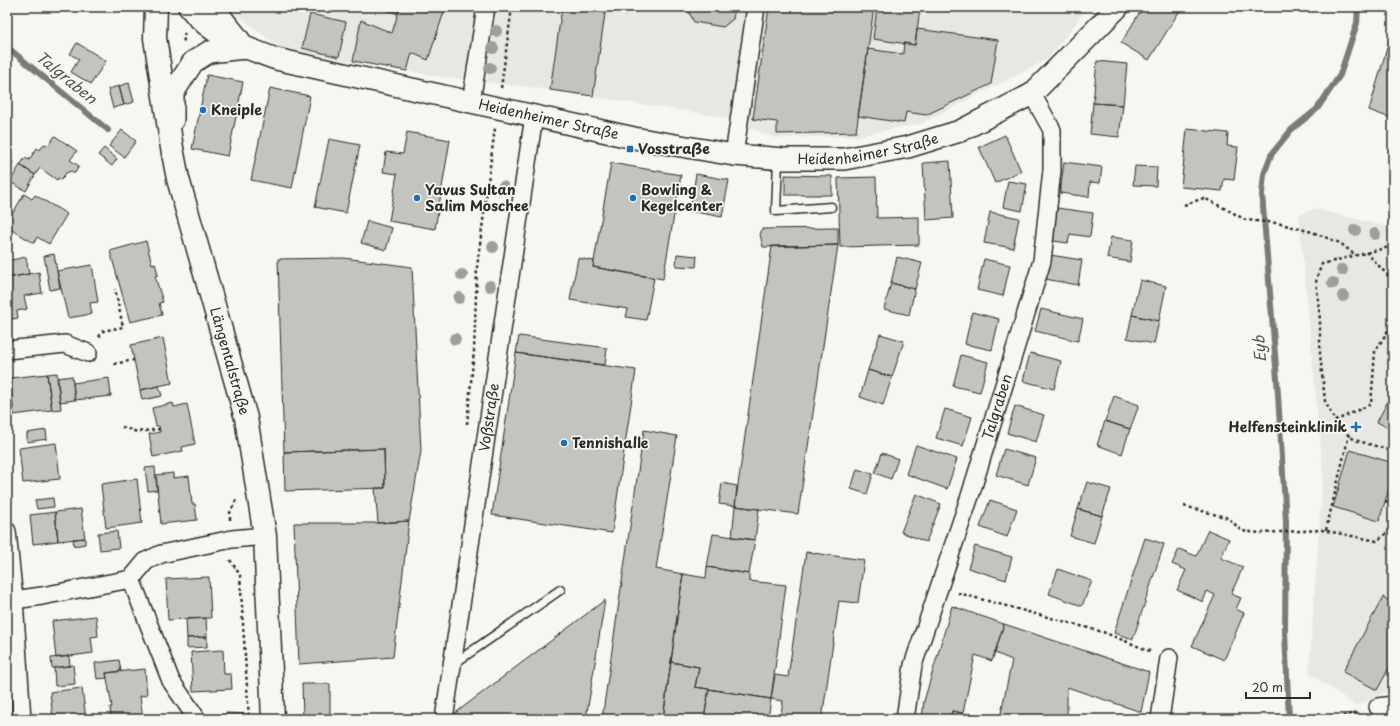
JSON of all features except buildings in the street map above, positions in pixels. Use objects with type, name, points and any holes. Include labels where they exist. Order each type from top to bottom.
[{"type":"main road","name":"Längentalstraße","points":[[156,7],[155,38],[178,179],[246,418],[265,536],[273,719]]},
{"type":"main road","points":[[214,7],[218,14],[238,37],[244,48]]},
{"type":"street","name":"Heidenheimer Straße","points":[[189,7],[207,26],[217,33],[244,48],[276,59],[634,138],[734,155],[778,159],[844,159],[908,147],[960,131],[1032,94],[1118,7]]},
{"type":"street","points":[[471,102],[486,7]]},
{"type":"street","points":[[734,155],[756,7]]},
{"type":"street","points":[[172,148],[174,93],[193,62],[209,52],[244,48]]},
{"type":"street","name":"Talgraben","points":[[905,719],[913,665],[970,496],[1042,261],[1052,170],[1052,130],[1032,94]]},
{"type":"street","name":"Voßstraße","points":[[444,719],[534,116]]},
{"type":"street","points":[[7,350],[65,344],[88,353]]},
{"type":"street","points":[[7,531],[14,600],[22,719]]},
{"type":"street","points":[[14,600],[131,579],[146,561],[161,554],[232,539],[265,536]]},
{"type":"street","points":[[131,579],[171,681],[197,719]]},
{"type":"street","points":[[1160,719],[1169,658]]},
{"type":"lane","points":[[778,159],[776,211],[831,207]]},
{"type":"lane","points":[[452,665],[560,590]]},
{"type":"path","points":[[466,432],[474,351],[477,267],[512,7]]},
{"type":"path","points":[[1184,205],[1204,198],[1226,208],[1246,220],[1277,223],[1312,232],[1340,243],[1354,254]]},
{"type":"path","points":[[1393,246],[1354,254],[1322,264],[1316,279],[1320,320],[1320,354],[1325,401],[1338,428],[1355,440],[1389,450],[1393,454]]},
{"type":"path","points":[[1366,252],[1393,281]]},
{"type":"path","points":[[88,353],[103,332],[122,327],[115,289]]},
{"type":"path","points":[[1334,421],[1371,404],[1375,352],[1393,322]]},
{"type":"path","points":[[114,364],[134,360]]},
{"type":"path","points":[[122,427],[137,432],[160,429]]},
{"type":"path","points":[[1324,530],[1349,436]]},
{"type":"path","points":[[235,494],[237,502],[230,513],[232,539],[228,556],[240,576],[249,719]]},
{"type":"path","points":[[1385,501],[1393,503]]},
{"type":"path","points":[[1184,506],[1228,518],[1242,531],[1260,533],[1324,530],[1377,541],[1393,528]]},
{"type":"path","points":[[939,588],[1103,632],[1133,644]]},
{"type":"path","points":[[1331,719],[1386,706]]},
{"type":"shaded area","points":[[227,7],[1088,7],[1048,59],[920,124],[856,136],[775,138],[723,117],[550,90],[437,76],[283,50]]},
{"type":"shaded area","name":"Helfensteinklinik","points":[[1315,209],[1393,228],[1393,689],[1356,706],[1309,673],[1323,473],[1299,214]]},
{"type":"waterway","name":"Eyb","points":[[1289,719],[1285,632],[1286,521],[1277,379],[1262,194],[1264,174],[1271,155],[1291,130],[1317,109],[1340,75],[1357,23],[1358,7]]},
{"type":"waterway","name":"Talgraben","points":[[7,47],[108,130]]},
{"type":"place","name":"Kneiple","points":[[203,110]]},
{"type":"place","name":"Vosstraße","points":[[630,149]]},
{"type":"place","name":"Yavus Sultan Salim Moschee","points":[[417,198]]},
{"type":"place","name":"Bowling & Kegelcenter","points":[[633,198]]},
{"type":"place","name":"Helfensteinklinik","points":[[1356,427]]},
{"type":"place","name":"Tennishalle","points":[[564,443]]}]
